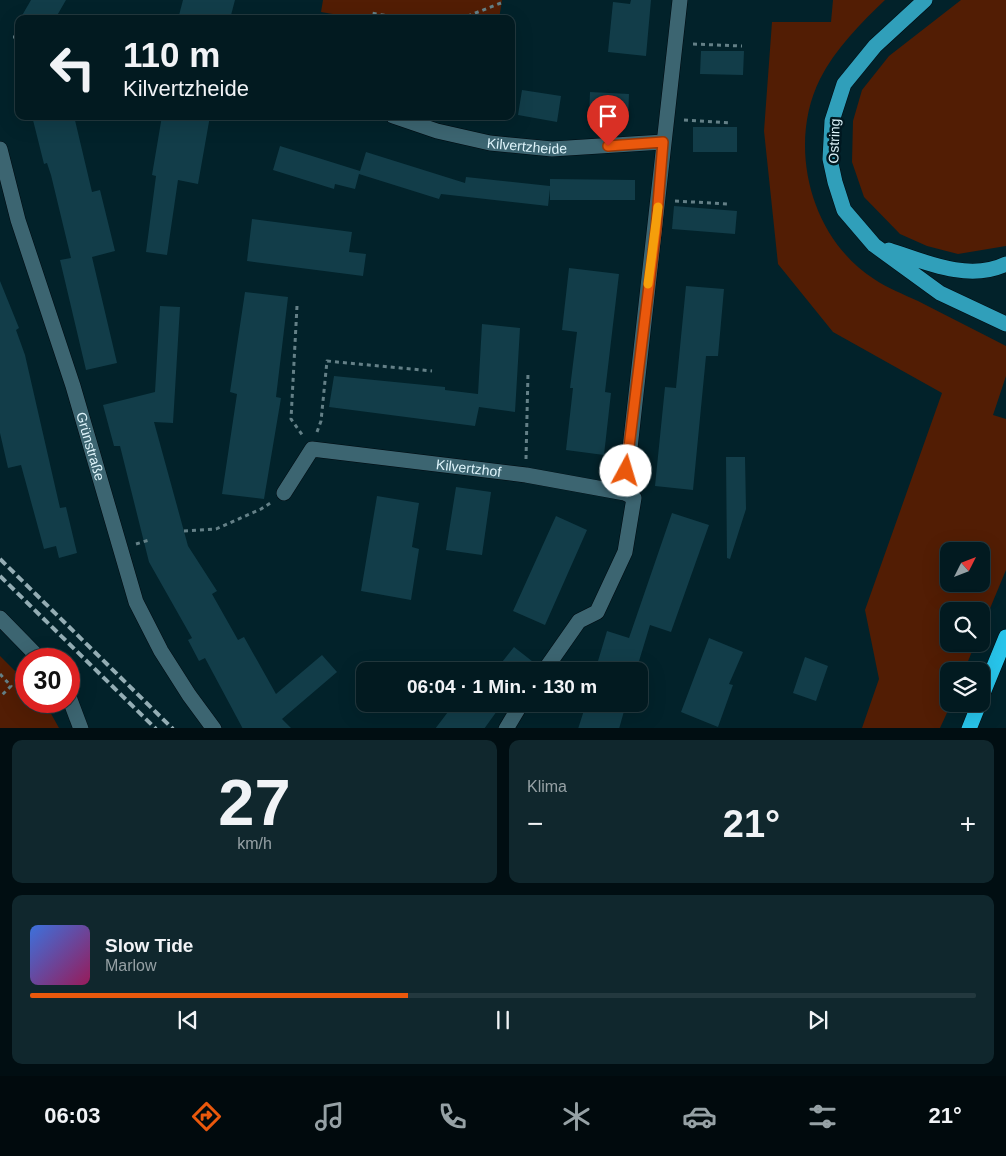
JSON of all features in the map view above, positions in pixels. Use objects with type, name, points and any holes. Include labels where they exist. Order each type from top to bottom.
[{"type":"highway","points":[[990,676],[1006,637]]},
{"type":"highway","points":[[969,728],[976,712]]},
{"type":"main road","name":"Ostring","points":[[925,0],[859,63],[844,84],[832,121],[830,159],[835,182],[844,210],[874,245],[940,293],[1006,324]]},
{"type":"main road","points":[[874,245],[949,270],[979,270],[1006,264]]},
{"type":"street","points":[[550,662],[579,621],[597,612],[625,552],[634,498],[625,493],[649,269],[656,229],[663,142],[680,0]]},
{"type":"street","name":"Kilvertzheide","points":[[405,120],[437,131],[490,143],[552,149],[663,142]]},
{"type":"street","name":"Grünstraße","points":[[0,149],[18,220],[73,386],[136,602],[161,651],[189,695],[214,728]]},
{"type":"street","points":[[284,493],[312,449]]},
{"type":"street","name":"Kilvertzhof","points":[[312,449],[526,475],[625,493]]},
{"type":"street","points":[[0,618],[29,648]]},
{"type":"street","points":[[506,728],[516,712]]},
{"type":"street","points":[[76,713],[82,728]]},
{"type":"path","points":[[470,15],[501,3],[502,0]]},
{"type":"path","points":[[370,15],[371,13],[383,15]]},
{"type":"path","points":[[689,44],[742,46]]},
{"type":"path","points":[[681,120],[731,123]]},
{"type":"path","points":[[672,200],[729,204]]},
{"type":"path","points":[[297,306],[291,419],[312,449]]},
{"type":"path","points":[[312,449],[321,421],[327,361],[432,371]]},
{"type":"path","points":[[526,475],[528,372]]},
{"type":"path","points":[[184,531],[216,529],[262,510],[284,493]]},
{"type":"path","points":[[134,545],[148,540]]},
{"type":"path","points":[[0,674],[11,686],[0,697]]},
{"type":"shaded area","points":[[323,0],[502,0],[500,15],[339,15],[321,12]]},
{"type":"shaded area","points":[[833,0],[885,0],[858,27],[833,57],[820,79],[810,105],[806,132],[806,160],[811,188],[820,215],[834,240],[852,261],[874,279],[1006,346],[1006,376],[993,415],[1006,419],[1006,570],[990,608],[990,602],[940,602],[940,652],[972,652],[968,662],[940,662],[940,712],[947,712],[940,728],[862,728],[879,679],[865,610],[942,393],[833,332],[778,264],[764,131],[772,22],[831,22]]},
{"type":"shaded area","points":[[961,0],[1006,0],[1006,246],[958,254],[927,246],[900,234],[864,197],[852,162],[853,121],[862,90],[889,56]]},
{"type":"shaded area","points":[[0,656],[15,671],[15,713],[51,713],[59,728],[0,728]]},
{"type":"building","points":[[31,0],[66,0],[57,15],[22,15]]},
{"type":"building","points":[[183,0],[235,0],[231,15],[179,15]]},
{"type":"building","points":[[631,0],[651,0],[646,56],[608,52],[613,2],[630,4]]},
{"type":"building","points":[[701,51],[744,51],[743,75],[700,74]]},
{"type":"building","points":[[522,90],[561,96],[557,122],[518,115]]},
{"type":"building","points":[[590,92],[629,94],[628,119],[589,118]]},
{"type":"building","points":[[33,120],[75,120],[92,192],[100,190],[115,251],[92,257],[117,363],[86,370],[60,260],[71,258],[51,175],[47,163],[44,164]]},
{"type":"building","points":[[161,120],[209,120],[198,184],[178,180],[167,255],[146,252],[156,176],[152,175]]},
{"type":"building","points":[[693,127],[737,127],[737,152],[693,152]]},
{"type":"building","points":[[280,146],[360,171],[366,152],[465,183],[466,177],[550,186],[550,179],[635,180],[635,200],[550,200],[550,189],[548,206],[441,194],[439,199],[359,174],[355,189],[335,184],[334,189],[273,170]]},
{"type":"building","points":[[674,206],[737,211],[735,234],[672,229]]},
{"type":"building","points":[[252,219],[352,232],[349,252],[366,254],[363,276],[247,261]]},
{"type":"building","points":[[569,268],[619,274],[605,392],[611,393],[604,455],[566,450],[573,388],[570,388],[577,332],[562,330]]},
{"type":"building","points":[[0,281],[19,328],[16,330],[25,355],[60,508],[66,507],[77,553],[59,558],[56,546],[44,549],[21,465],[8,468],[0,433]]},
{"type":"building","points":[[686,286],[724,289],[718,356],[706,356],[693,490],[655,486],[665,387],[676,388]]},
{"type":"building","points":[[245,292],[288,297],[276,397],[281,398],[264,499],[222,494],[237,394],[230,392]]},
{"type":"building","points":[[160,306],[180,307],[173,423],[154,422],[188,546],[217,591],[212,594],[238,640],[244,637],[276,694],[322,655],[337,672],[282,719],[291,728],[242,728],[205,658],[199,661],[188,640],[192,638],[149,562],[120,446],[114,446],[103,405],[155,392]]},
{"type":"building","points":[[482,324],[520,328],[515,412],[479,407],[475,426],[329,407],[334,376],[445,387],[445,390],[478,394]]},
{"type":"building","points":[[726,457],[745,457],[746,509],[730,559],[727,558]]},
{"type":"building","points":[[456,487],[491,492],[482,555],[446,550]]},
{"type":"building","points":[[377,496],[419,503],[412,547],[419,549],[411,600],[361,591]]},
{"type":"building","points":[[672,513],[709,525],[671,632],[650,625],[639,662],[598,662],[607,631],[629,638]]},
{"type":"building","points":[[556,516],[587,530],[545,625],[513,611]]},
{"type":"building","points":[[709,638],[743,652],[729,684],[733,685],[718,727],[681,712]]},
{"type":"building","points":[[514,647],[533,662],[502,662]]},
{"type":"building","points":[[805,657],[828,666],[816,701],[793,693]]},
{"type":"building","points":[[448,712],[496,712],[485,728],[436,728]]},
{"type":"building","points":[[583,712],[624,712],[619,728],[578,728]]},
{"type":"railway","points":[[0,559],[172,728]]},
{"type":"railway","points":[[0,576],[155,728]]},
{"type":"slow traffic","points":[[648,284],[658,207]]},
{"type":"route","points":[[608,146],[663,142],[656,229],[649,269],[626,471]]}]
